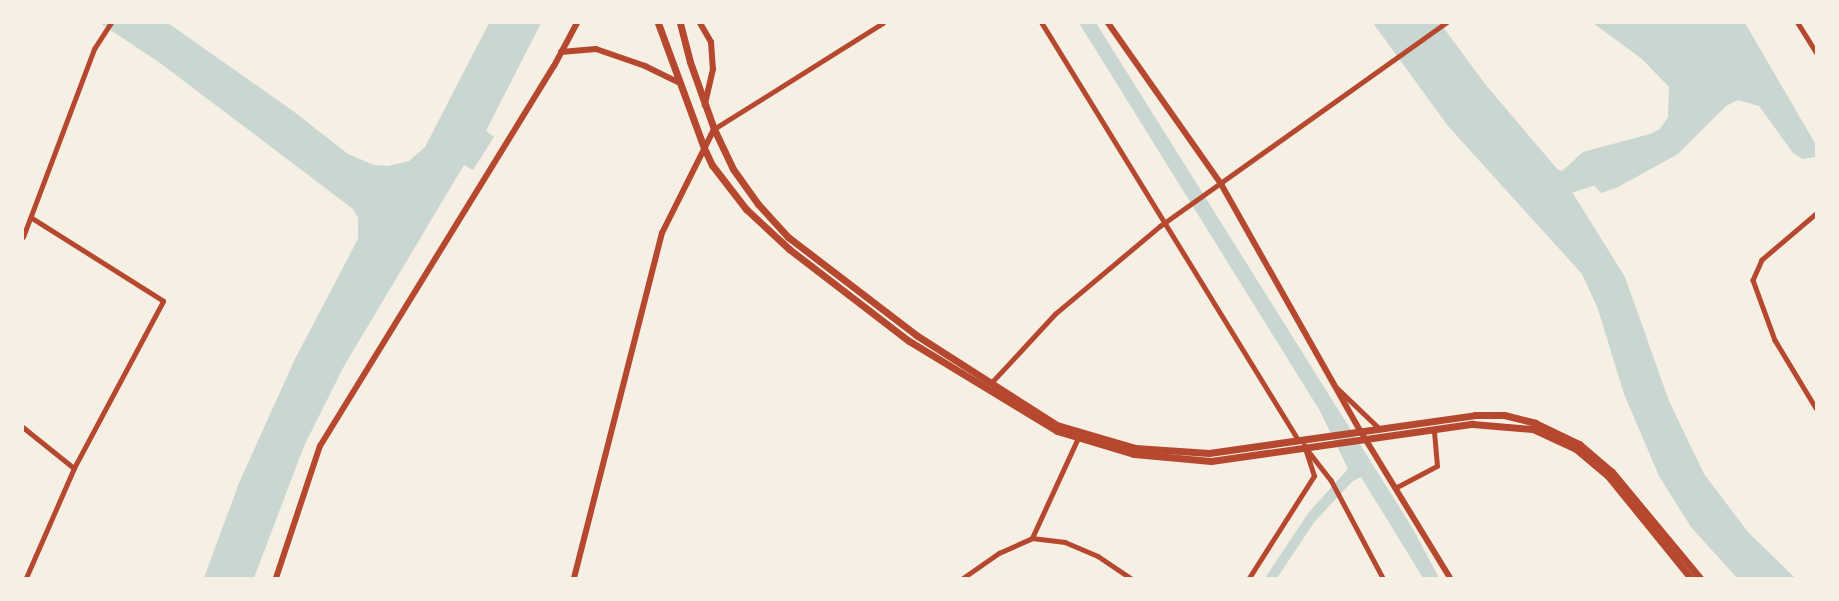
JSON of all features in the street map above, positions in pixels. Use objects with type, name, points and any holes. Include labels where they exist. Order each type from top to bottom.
[{"type":"main road","points":[[658,23],[712,165],[746,208],[789,249],[909,341],[989,386]]},
{"type":"main road","points":[[680,23],[705,105],[733,169],[758,204],[788,237],[916,335],[1057,431],[1135,448],[1209,453],[1298,440],[1321,441],[1472,424],[1503,424],[1533,429],[1576,449],[1608,476],[1691,578]]},
{"type":"main road","points":[[1371,434],[1380,429],[1475,415],[1504,415],[1535,423],[1579,444],[1612,472],[1700,578]]},
{"type":"main road","points":[[1079,435],[1134,454],[1211,461],[1306,448],[1321,441]]},
{"type":"street","points":[[276,578],[320,446],[577,23]]},
{"type":"street","points":[[700,23],[711,42],[713,69],[705,105]]},
{"type":"street","points":[[575,578],[662,233],[714,129],[883,23]]},
{"type":"street","points":[[1042,23],[1298,440],[1331,480],[1383,578]]},
{"type":"street","points":[[1108,23],[1221,184],[1334,386],[1450,578]]},
{"type":"street","points":[[1798,23],[1816,52]]},
{"type":"street","points":[[989,386],[1055,314],[1166,222],[1444,24]]},
{"type":"street","points":[[23,237],[94,49],[110,25]]},
{"type":"street","points":[[561,52],[596,49],[645,66],[680,83]]},
{"type":"street","points":[[1816,214],[1762,260],[1753,280],[1775,340],[1816,408]]},
{"type":"street","points":[[26,578],[74,468],[163,302],[31,218]]},
{"type":"street","points":[[1334,386],[1380,429]]},
{"type":"street","points":[[23,427],[74,468]]},
{"type":"street","points":[[1397,487],[1437,466],[1434,430]]},
{"type":"street","points":[[1032,538],[1079,435]]},
{"type":"street","points":[[1250,578],[1314,476],[1306,448]]},
{"type":"street","points":[[963,578],[999,553],[1032,538],[1065,542],[1098,556],[1131,578]]},
{"type":"shaded area","points":[[100,23],[168,23],[293,111],[348,154],[374,165],[388,166],[409,161],[425,147],[489,23],[541,23],[486,131],[494,137],[473,170],[464,165],[344,366],[304,446],[254,578],[204,578],[239,483],[295,359],[358,239],[358,218],[353,209],[160,63]]},
{"type":"shaded area","points":[[1079,23],[1096,23],[1413,529],[1439,578],[1423,578],[1361,477],[1353,481],[1315,521],[1277,578],[1265,578],[1309,512],[1348,469],[1320,411]]},
{"type":"shaded area","points":[[1373,23],[1440,23],[1485,84],[1558,170],[1562,171],[1583,152],[1650,134],[1660,129],[1668,117],[1669,87],[1642,59],[1593,23],[1745,23],[1816,145],[1815,157],[1803,159],[1793,153],[1759,106],[1738,100],[1726,106],[1678,154],[1618,187],[1601,193],[1588,179],[1569,187],[1625,277],[1669,401],[1704,474],[1748,532],[1795,578],[1737,578],[1691,527],[1659,476],[1624,394],[1598,309],[1582,274],[1448,126]]},
{"type":"waterway","points":[[1559,192],[1603,177]]}]
